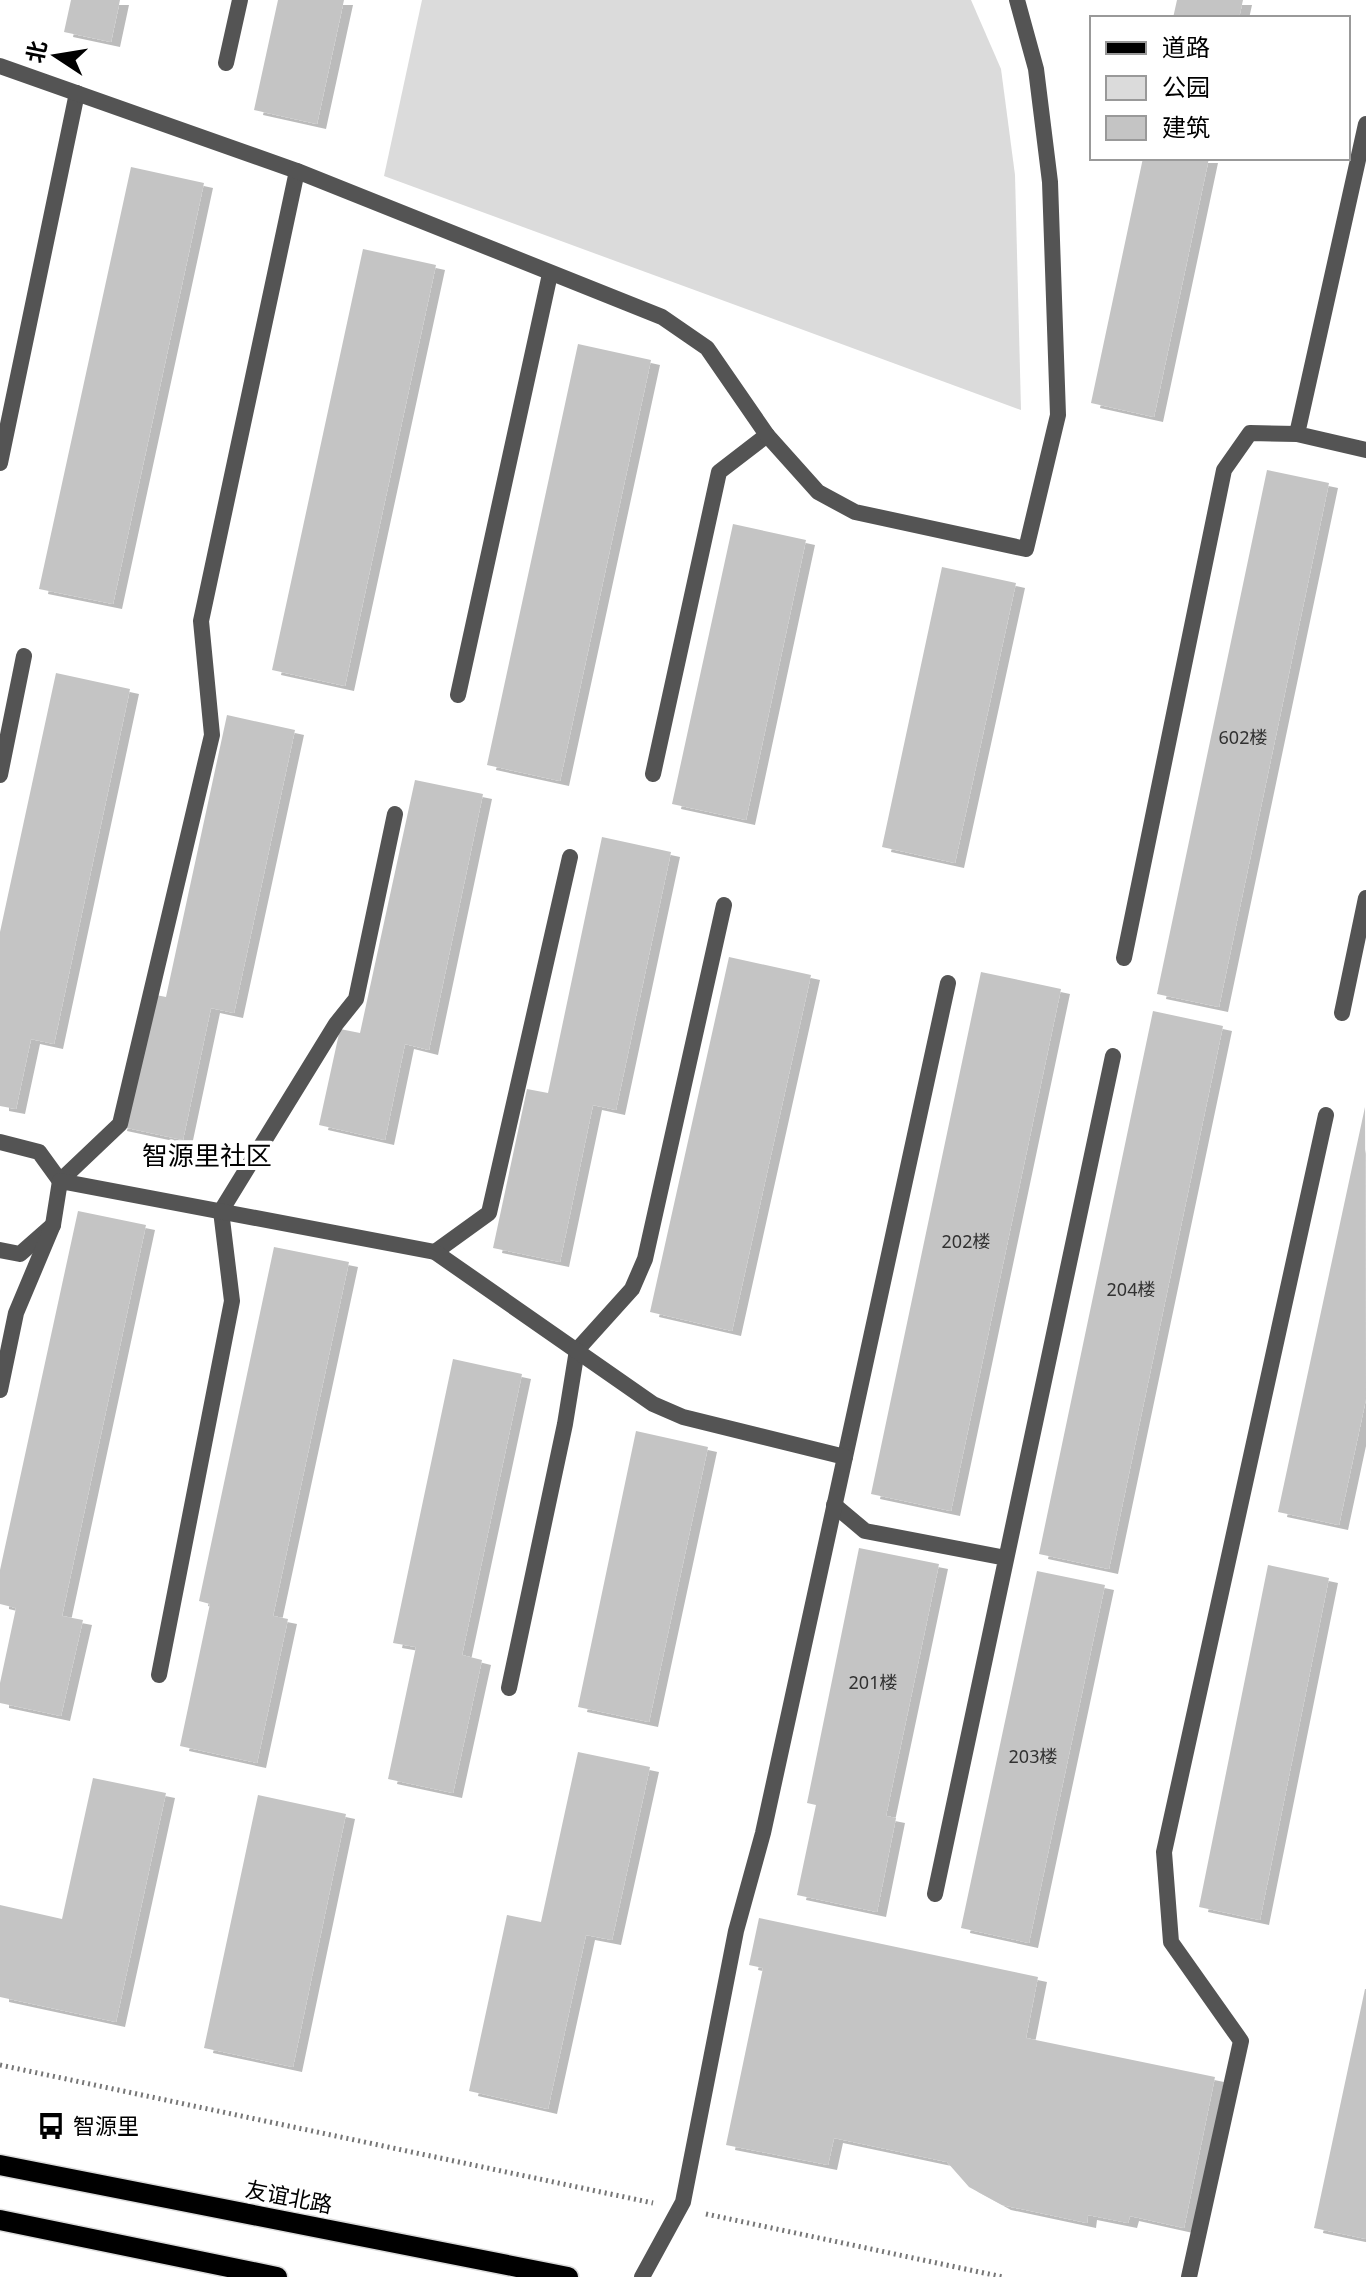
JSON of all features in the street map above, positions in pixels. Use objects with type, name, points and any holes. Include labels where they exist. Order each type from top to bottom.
[{"type":"main road","name":"友谊北路","points":[[0,2165],[516,2272],[568,2277]]},
{"type":"main road","points":[[0,2220],[277,2277]]},
{"type":"street","points":[[226,63],[240,0]]},
{"type":"street","points":[[0,66],[297,171],[662,317],[707,348],[767,435],[818,492],[855,512],[1026,549],[1058,415],[1050,182],[1036,69],[1017,0]]},
{"type":"street","points":[[0,463],[77,93]]},
{"type":"street","points":[[1297,434],[1366,124]]},
{"type":"street","points":[[0,1390],[16,1313],[53,1225],[60,1181],[120,1124],[212,735],[201,621],[297,171]]},
{"type":"street","points":[[458,695],[550,274]]},
{"type":"street","points":[[1124,958],[1224,470],[1250,433],[1297,434],[1366,450]]},
{"type":"street","points":[[653,774],[719,472],[767,435]]},
{"type":"street","points":[[0,775],[24,656]]},
{"type":"street","points":[[159,1675],[232,1301],[221,1211],[336,1024],[356,999],[395,814]]},
{"type":"street","points":[[435,1252],[489,1213],[570,857]]},
{"type":"street","points":[[1342,1013],[1366,898]]},
{"type":"street","points":[[509,1688],[565,1424],[577,1350],[632,1289],[645,1259],[724,905]]},
{"type":"street","points":[[642,2277],[683,2202],[736,1931],[763,1833],[948,983]]},
{"type":"street","points":[[935,1894],[1113,1056]]},
{"type":"street","points":[[1189,2277],[1241,2041],[1171,1942],[1164,1852],[1326,1115]]},
{"type":"street","points":[[0,1142],[39,1152],[60,1181],[435,1252],[653,1404],[683,1417],[845,1457]]},
{"type":"street","points":[[0,1250],[20,1254],[53,1225]]},
{"type":"street","points":[[834,1505],[865,1531],[1006,1558]]},
{"type":"path","points":[[0,2065],[1003,2277]]},
{"type":"green space","points":[[422,0],[971,0],[1001,69],[1015,175],[1021,410],[384,176]]},
{"type":"building","points":[[71,0],[120,0],[111,42],[64,32]]},
{"type":"building","points":[[278,0],[344,0],[317,124],[254,110]]},
{"type":"building","points":[[1177,0],[1243,0],[1239,16],[1173,16]]},
{"type":"building","points":[[1143,160],[1209,160],[1154,417],[1091,403]]},
{"type":"building","points":[[131,167],[204,183],[113,604],[39,589]]},
{"type":"building","points":[[363,249],[436,265],[345,686],[272,670]]},
{"type":"building","points":[[578,344],[651,360],[560,781],[487,765]]},
{"type":"building","points":[[1267,470],[1329,483],[1219,1007],[1157,994]]},
{"type":"building","points":[[733,524],[806,540],[746,820],[672,804]]},
{"type":"building","points":[[942,567],[1016,583],[955,863],[882,847]]},
{"type":"building","points":[[56,673],[130,689],[54,1044],[31,1039],[16,1109],[0,1106],[0,932]]},
{"type":"building","points":[[227,715],[295,730],[234,1013],[211,1008],[183,1140],[118,1126],[146,993],[166,997]]},
{"type":"building","points":[[415,780],[483,794],[429,1050],[405,1044],[385,1140],[319,1125],[340,1029],[360,1033]]},
{"type":"building","points":[[602,837],[671,852],[616,1110],[593,1105],[560,1262],[493,1248],[527,1089],[548,1093]]},
{"type":"building","points":[[729,957],[811,975],[732,1331],[650,1312]]},
{"type":"building","points":[[981,972],[1061,989],[951,1511],[871,1494]]},
{"type":"building","points":[[1153,1011],[1223,1026],[1109,1569],[1039,1554]]},
{"type":"building","points":[[1365,1107],[1366,1399],[1339,1525],[1278,1512]]},
{"type":"building","points":[[78,1211],[146,1225],[62,1616],[83,1620],[61,1716],[0,1703],[0,1683],[16,1608],[0,1604],[0,1570]]},
{"type":"building","points":[[274,1247],[349,1262],[273,1616],[288,1619],[257,1763],[180,1746],[210,1604],[199,1601]]},
{"type":"building","points":[[453,1359],[522,1374],[462,1655],[482,1660],[453,1793],[388,1779],[416,1647],[393,1643]]},
{"type":"building","points":[[636,1431],[708,1447],[649,1722],[578,1707]]},
{"type":"building","points":[[859,1548],[939,1564],[886,1816],[896,1818],[877,1912],[797,1895],[816,1805],[807,1803]]},
{"type":"building","points":[[1268,1565],[1329,1578],[1260,1920],[1199,1907]]},
{"type":"building","points":[[1037,1571],[1105,1585],[1029,1943],[961,1928]]},
{"type":"building","points":[[578,1752],[650,1767],[612,1940],[586,1935],[548,2109],[469,2091],[507,1915],[541,1922]]},
{"type":"building","points":[[93,1778],[166,1793],[116,2022],[0,1997],[0,1905],[62,1919]]},
{"type":"building","points":[[258,1795],[346,1814],[293,2067],[204,2048]]},
{"type":"building","points":[[759,1918],[1038,1977],[1026,2038],[1215,2077],[1184,2228],[1130,2216],[1128,2223],[1088,2215],[1087,2223],[1002,2205],[969,2187],[947,2162],[834,2138],[828,2165],[726,2145],[763,1968],[749,1965]]},
{"type":"building","points":[[1366,1989],[1366,2239],[1314,2228]]},
{"type":"place","name":"智源里","points":[[51,2126]]},
{"type":"district","name":"智源里社区","points":[[207,1156]]}]
